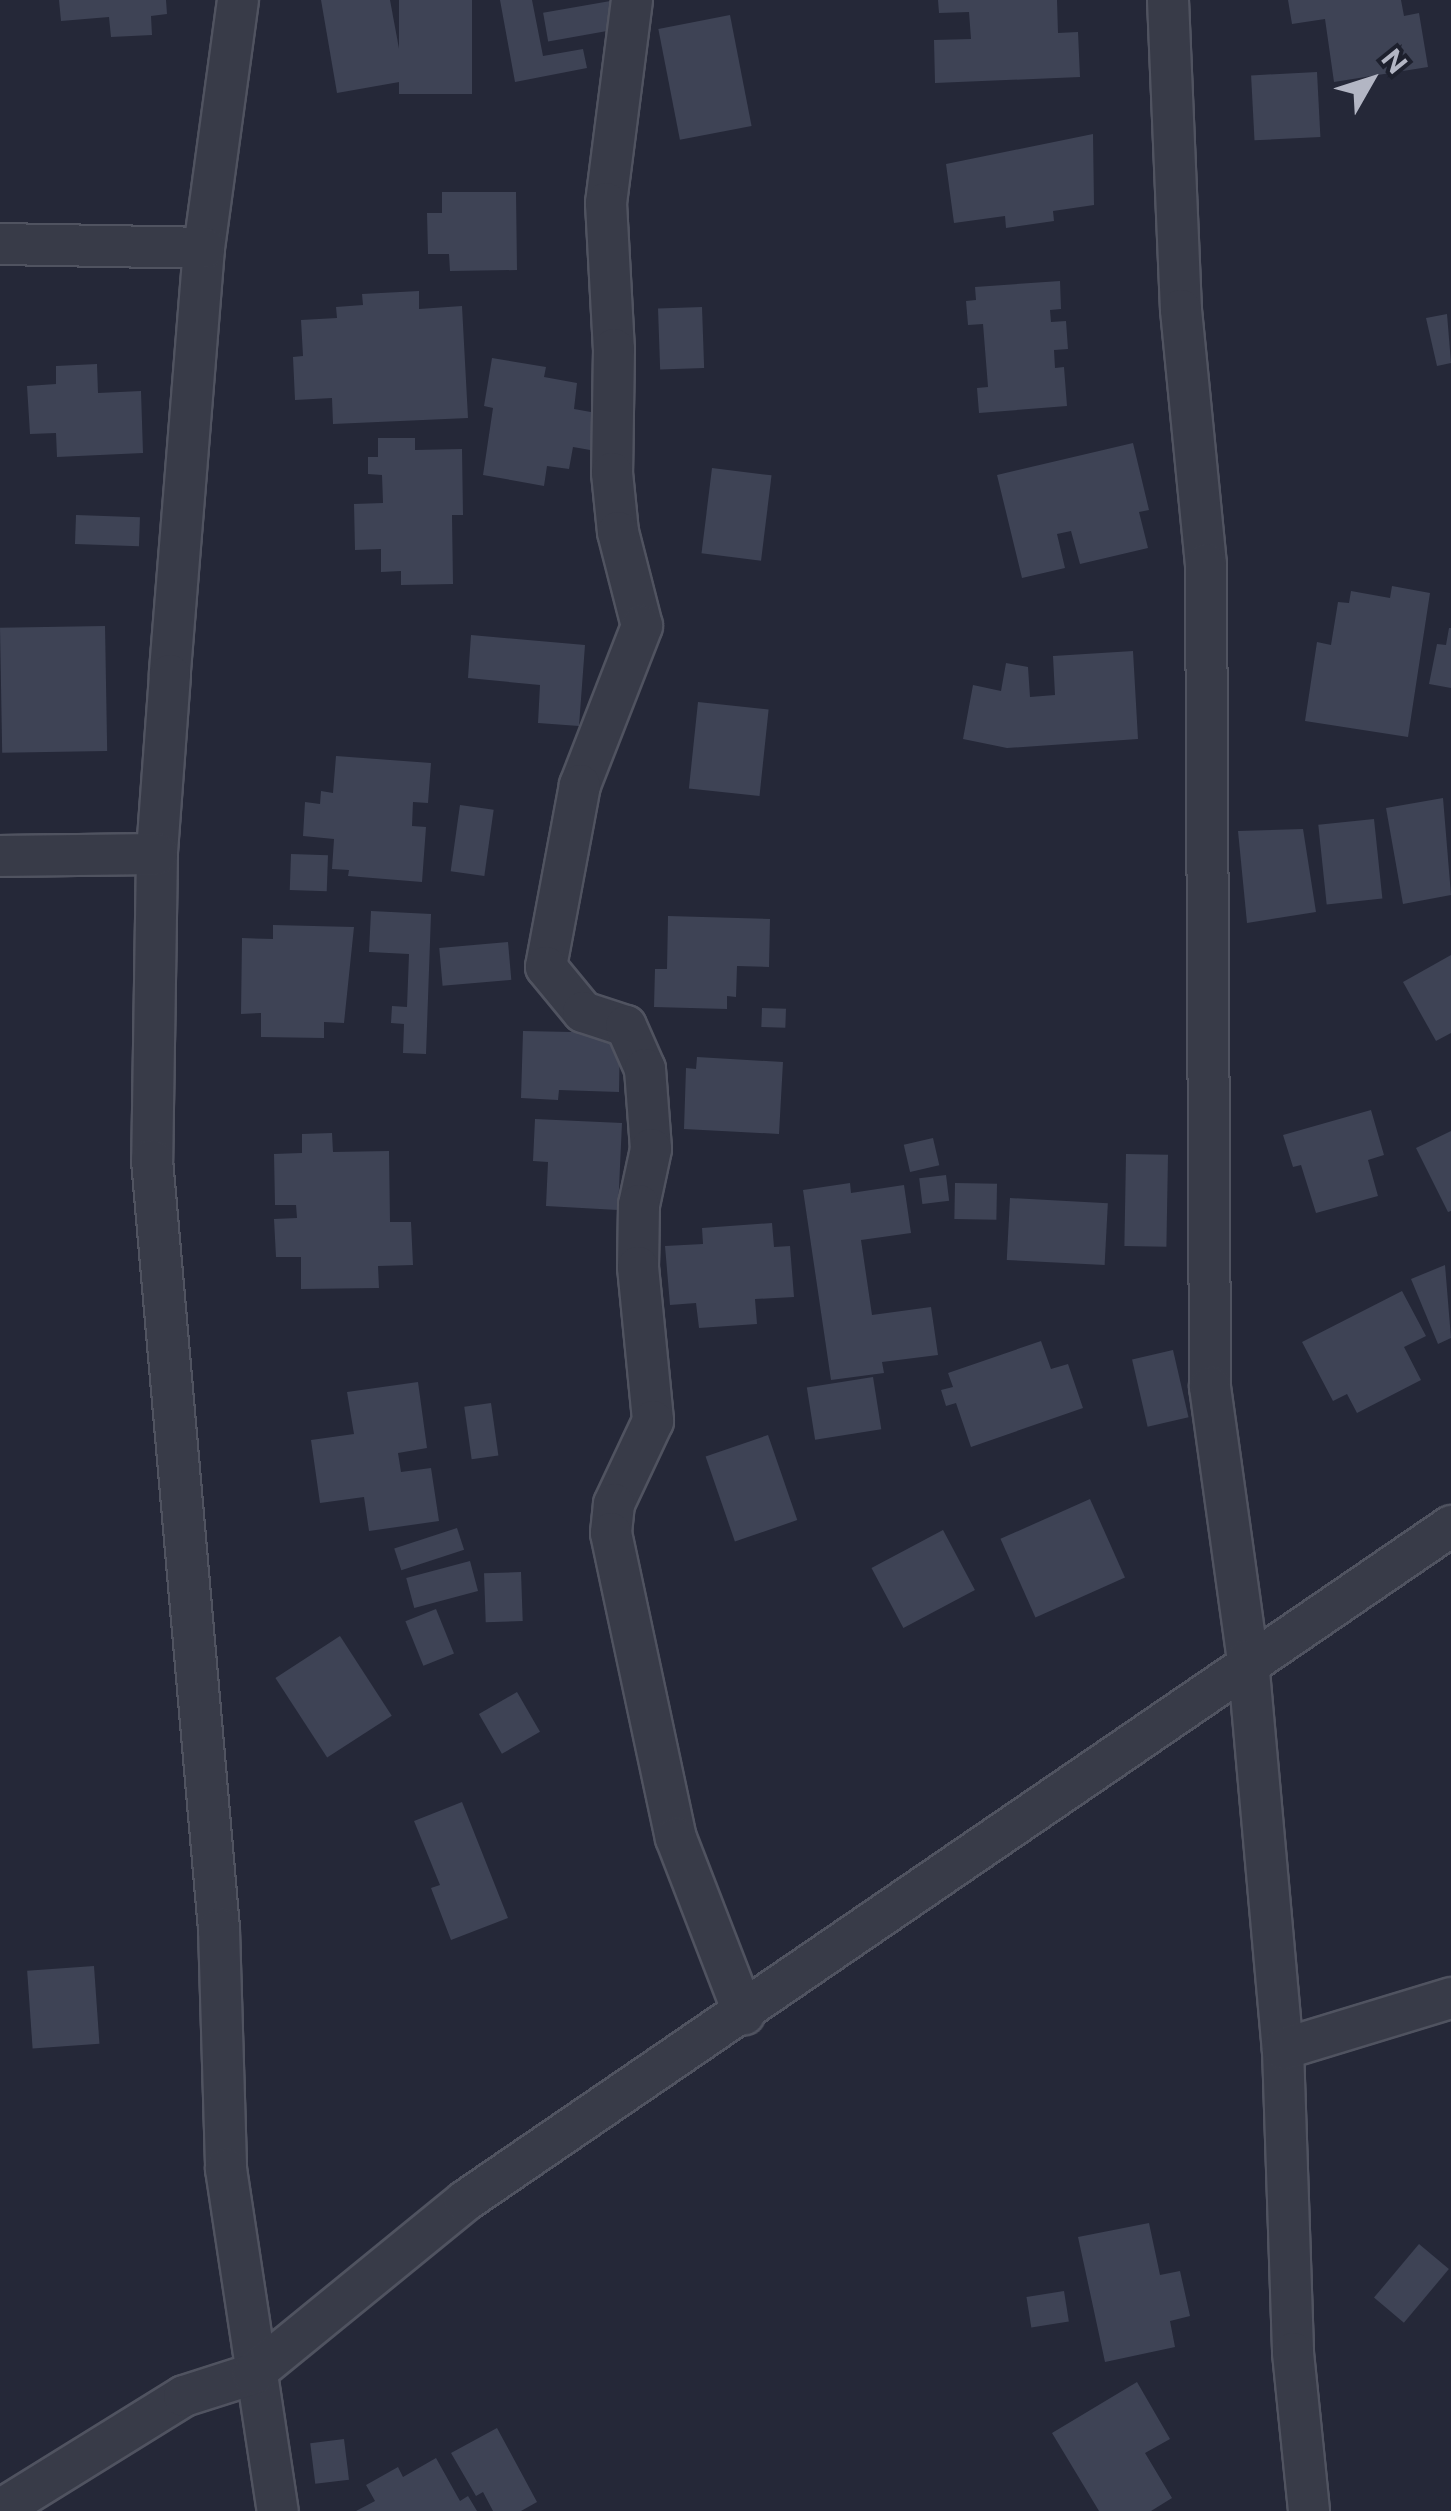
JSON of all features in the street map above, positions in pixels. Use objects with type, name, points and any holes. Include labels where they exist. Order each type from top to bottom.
[{"type":"street","points":[[238,0],[204,248],[157,854],[152,1160],[219,1929],[226,2169],[254,2374],[278,2511]]},
{"type":"street","points":[[632,0],[606,204],[614,349],[612,474],[618,532],[642,626],[580,785],[546,967],[583,1012],[626,1026],[645,1069],[651,1148],[639,1205],[638,1267],[653,1421],[614,1504],[611,1533],[676,1838],[744,2014]]},
{"type":"street","points":[[1168,0],[1181,310],[1206,564],[1210,1387],[1248,1660],[1282,2049],[1292,2353],[1309,2511]]},
{"type":"street","points":[[0,244],[204,248]]},
{"type":"street","points":[[0,856],[157,854]]},
{"type":"street","points":[[0,2510],[184,2396],[254,2374],[464,2201],[1042,1812],[1248,1660],[1377,1582],[1451,1526]]},
{"type":"street","points":[[1282,2049],[1451,1998]]},
{"type":"building","points":[[59,0],[166,0],[167,14],[151,16],[152,35],[111,37],[109,17],[61,21]]},
{"type":"building","points":[[321,0],[390,0],[405,81],[337,93]]},
{"type":"building","points":[[399,0],[472,0],[472,94],[399,94]]},
{"type":"building","points":[[500,0],[532,0],[543,56],[583,49],[587,68],[515,82]]},
{"type":"building","points":[[616,0],[621,29],[548,41],[543,13]]},
{"type":"building","points":[[938,0],[1057,0],[1058,33],[1078,32],[1080,77],[935,83],[934,40],[971,39],[969,12],[939,13]]},
{"type":"building","points":[[1288,0],[1401,0],[1404,16],[1419,13],[1428,67],[1334,82],[1325,19],[1292,24]]},
{"type":"building","points":[[730,15],[752,126],[680,140],[658,29]]},
{"type":"building","points":[[1317,72],[1320,137],[1254,140],[1251,75]]},
{"type":"building","points":[[1093,134],[1094,205],[1053,211],[1054,221],[1006,228],[1005,216],[954,223],[946,164]]},
{"type":"building","points":[[442,192],[516,192],[517,270],[450,271],[449,254],[428,254],[427,213],[442,213]]},
{"type":"building","points":[[1060,281],[1061,309],[1050,310],[1051,322],[1066,321],[1068,349],[1054,350],[1055,368],[1064,367],[1067,406],[979,413],[977,388],[988,387],[983,324],[968,325],[966,301],[976,300],[975,287]]},
{"type":"building","points":[[419,291],[419,309],[462,306],[468,418],[333,424],[332,398],[295,400],[293,357],[303,356],[301,320],[337,318],[336,307],[363,305],[362,294]]},
{"type":"building","points":[[702,307],[704,368],[660,369],[658,309]]},
{"type":"building","points":[[1447,314],[1451,363],[1437,366],[1426,318]]},
{"type":"building","points":[[492,358],[546,367],[544,377],[577,383],[574,409],[602,414],[596,451],[573,447],[569,469],[547,466],[544,486],[483,475],[493,408],[484,406]]},
{"type":"building","points":[[97,364],[98,393],[141,391],[143,453],[57,457],[56,433],[30,434],[27,386],[56,384],[56,366]]},
{"type":"building","points":[[378,438],[415,438],[415,450],[462,449],[463,515],[452,515],[453,584],[401,585],[401,571],[381,572],[381,549],[355,550],[354,504],[383,503],[382,475],[368,474],[368,457],[378,457]]},
{"type":"building","points":[[1133,443],[1149,510],[1139,512],[1148,548],[1080,564],[1071,531],[1057,534],[1065,568],[1022,578],[997,475]]},
{"type":"building","points":[[712,468],[772,475],[761,561],[702,553]]},
{"type":"building","points":[[76,515],[140,517],[139,546],[75,544]]},
{"type":"building","points":[[1392,586],[1430,593],[1408,737],[1305,721],[1317,642],[1331,645],[1338,602],[1349,603],[1351,591],[1390,598]]},
{"type":"building","points":[[105,626],[107,751],[2,753],[0,628]]},
{"type":"building","points":[[1449,628],[1451,688],[1429,684],[1437,644],[1446,645]]},
{"type":"building","points":[[471,635],[585,645],[579,726],[538,723],[540,685],[468,678]]},
{"type":"building","points":[[1133,651],[1138,739],[1007,748],[963,739],[973,685],[1001,691],[1006,663],[1028,667],[1030,697],[1055,695],[1053,656]]},
{"type":"building","points":[[698,702],[769,709],[760,796],[689,789]]},
{"type":"building","points":[[336,756],[431,763],[428,803],[413,802],[412,826],[426,827],[422,882],[348,876],[349,870],[332,869],[334,839],[303,836],[305,802],[320,804],[321,791],[333,793]]},
{"type":"building","points":[[1443,798],[1451,895],[1403,904],[1386,808]]},
{"type":"building","points":[[460,805],[494,810],[484,876],[451,871]]},
{"type":"building","points":[[1374,819],[1382,899],[1327,904],[1318,825]]},
{"type":"building","points":[[1303,829],[1316,912],[1247,923],[1238,831]]},
{"type":"building","points":[[291,854],[328,855],[327,891],[290,890]]},
{"type":"building","points":[[371,911],[431,914],[426,1054],[403,1053],[404,1024],[391,1023],[392,1006],[407,1007],[409,954],[369,952]]},
{"type":"building","points":[[668,916],[770,919],[769,967],[737,966],[736,997],[727,996],[727,1009],[654,1007],[655,969],[667,969]]},
{"type":"building","points":[[273,925],[354,927],[344,1023],[324,1022],[324,1038],[261,1037],[261,1013],[241,1014],[242,938],[273,939]]},
{"type":"building","points":[[508,942],[511,980],[443,986],[439,948]]},
{"type":"building","points":[[1451,955],[1451,1033],[1436,1041],[1403,982]]},
{"type":"building","points":[[762,1008],[786,1009],[785,1028],[761,1027]]},
{"type":"building","points":[[523,1031],[620,1033],[619,1092],[559,1090],[558,1100],[521,1098]]},
{"type":"building","points":[[697,1057],[783,1062],[779,1134],[684,1129],[686,1068],[696,1069]]},
{"type":"building","points":[[1371,1110],[1384,1155],[1368,1160],[1378,1196],[1316,1213],[1301,1165],[1293,1167],[1283,1135]]},
{"type":"building","points":[[535,1119],[622,1123],[618,1210],[546,1206],[548,1162],[533,1161]]},
{"type":"building","points":[[1451,1131],[1451,1211],[1448,1212],[1416,1148]]},
{"type":"building","points":[[332,1133],[333,1152],[389,1151],[390,1222],[411,1222],[413,1265],[378,1266],[379,1288],[301,1289],[301,1257],[276,1257],[274,1219],[297,1218],[296,1205],[275,1205],[274,1154],[302,1153],[302,1134]]},
{"type":"building","points":[[933,1138],[939,1165],[910,1172],[904,1145]]},
{"type":"building","points":[[1126,1154],[1168,1155],[1166,1247],[1124,1246]]},
{"type":"building","points":[[946,1175],[949,1201],[922,1204],[919,1178]]},
{"type":"building","points":[[850,1183],[851,1193],[904,1185],[911,1233],[861,1240],[872,1315],[931,1307],[938,1355],[882,1362],[884,1373],[831,1380],[803,1190]]},
{"type":"building","points":[[955,1183],[997,1184],[996,1220],[954,1219]]},
{"type":"building","points":[[1010,1198],[1108,1203],[1105,1265],[1007,1260]]},
{"type":"building","points":[[772,1223],[774,1247],[790,1246],[794,1297],[755,1299],[757,1324],[699,1328],[696,1303],[670,1305],[665,1246],[703,1244],[702,1228]]},
{"type":"building","points":[[1445,1265],[1451,1338],[1438,1344],[1411,1279]]},
{"type":"building","points":[[1402,1291],[1426,1336],[1404,1347],[1421,1380],[1357,1413],[1347,1394],[1333,1401],[1302,1342]]},
{"type":"building","points":[[1041,1341],[1051,1369],[1068,1364],[1083,1408],[971,1447],[956,1403],[946,1406],[941,1390],[953,1387],[948,1373]]},
{"type":"building","points":[[1173,1350],[1189,1417],[1148,1427],[1132,1359]]},
{"type":"building","points":[[873,1377],[881,1429],[815,1440],[807,1387]]},
{"type":"building","points":[[418,1382],[427,1448],[398,1453],[401,1472],[431,1468],[439,1521],[369,1531],[364,1497],[320,1503],[311,1440],[354,1434],[347,1392]]},
{"type":"building","points":[[491,1403],[498,1455],[472,1459],[464,1407]]},
{"type":"building","points":[[768,1435],[797,1520],[735,1542],[706,1456]]},
{"type":"building","points":[[1090,1499],[1125,1578],[1035,1617],[1000,1539]]},
{"type":"building","points":[[457,1528],[464,1550],[401,1570],[394,1548]]},
{"type":"building","points":[[943,1530],[975,1590],[903,1628],[871,1568]]},
{"type":"building","points":[[470,1561],[478,1591],[414,1608],[406,1578]]},
{"type":"building","points":[[521,1572],[523,1621],[486,1622],[484,1573]]},
{"type":"building","points":[[436,1609],[454,1654],[423,1666],[405,1621]]},
{"type":"building","points":[[340,1636],[392,1716],[327,1758],[275,1678]]},
{"type":"building","points":[[517,1692],[540,1732],[502,1754],[479,1714]]},
{"type":"building","points":[[462,1802],[508,1918],[451,1940],[431,1888],[440,1885],[414,1821]]},
{"type":"building","points":[[94,1966],[99,2044],[33,2048],[27,1971]]},
{"type":"building","points":[[1149,2223],[1160,2275],[1180,2271],[1190,2316],[1170,2321],[1175,2347],[1105,2362],[1078,2237]]},
{"type":"building","points":[[1419,2244],[1449,2269],[1404,2323],[1374,2298]]},
{"type":"building","points":[[1064,2291],[1069,2322],[1031,2328],[1026,2297]]},
{"type":"building","points":[[1137,2382],[1170,2439],[1145,2453],[1172,2498],[1151,2511],[1099,2511],[1052,2433]]},
{"type":"building","points":[[497,2428],[537,2502],[521,2511],[493,2511],[483,2492],[476,2496],[451,2453]]},
{"type":"building","points":[[344,2439],[349,2480],[315,2484],[310,2443]]},
{"type":"building","points":[[436,2458],[460,2501],[468,2496],[477,2511],[356,2511],[375,2501],[366,2485],[398,2467],[403,2477]]}]
